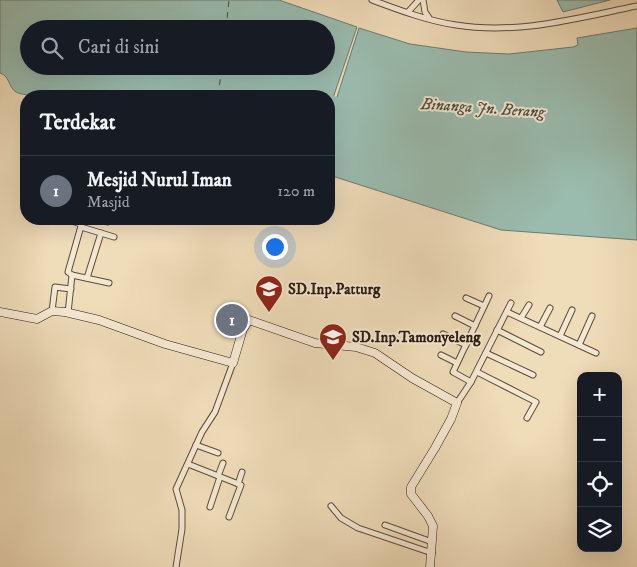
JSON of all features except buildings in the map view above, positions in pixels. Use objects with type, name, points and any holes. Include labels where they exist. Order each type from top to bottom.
[{"type":"street","points":[[373,0],[455,25],[507,28],[558,23],[637,6]]},
{"type":"street","points":[[408,12],[418,0]]},
{"type":"street","points":[[422,0],[425,12],[430,18]]},
{"type":"street","points":[[81,225],[68,272],[72,275],[109,283]]},
{"type":"street","points":[[86,225],[114,238]]},
{"type":"street","points":[[87,278],[101,233]]},
{"type":"street","points":[[68,313],[72,275]]},
{"type":"street","points":[[52,311],[55,287],[71,289]]},
{"type":"street","points":[[471,382],[453,372],[488,296]]},
{"type":"street","points":[[466,298],[484,306]]},
{"type":"street","points":[[430,567],[432,522],[411,494],[411,487],[435,448],[457,403],[477,372],[511,304]]},
{"type":"street","points":[[521,318],[528,304]]},
{"type":"street","points":[[540,327],[550,308]]},
{"type":"street","points":[[560,336],[572,310]]},
{"type":"street","points":[[0,312],[37,319],[52,311],[68,313],[99,320],[173,347],[233,362]]},
{"type":"street","points":[[507,312],[596,353]]},
{"type":"street","points":[[455,316],[475,326]]},
{"type":"street","points":[[579,345],[592,316]]},
{"type":"street","points":[[176,567],[182,529],[181,503],[176,491],[196,445],[218,404],[243,329],[249,320],[315,343],[356,347],[375,353],[412,378],[457,403]]},
{"type":"street","points":[[498,330],[541,352]]},
{"type":"street","points":[[443,334],[466,345]]},
{"type":"street","points":[[486,353],[533,375]]},
{"type":"street","points":[[441,355],[457,364]]},
{"type":"street","points":[[477,372],[536,402],[527,418]]},
{"type":"street","points":[[196,445],[218,453]]},
{"type":"street","points":[[210,506],[223,463]]},
{"type":"street","points":[[188,464],[241,485],[229,517]]},
{"type":"street","points":[[238,484],[242,472]]},
{"type":"street","points":[[331,506],[340,518],[358,528],[432,553]]},
{"type":"street","points":[[385,525],[432,542]]},
{"type":"water","points":[[0,0],[279,0],[357,27],[335,92],[335,90],[20,90],[20,94],[13,90],[3,74],[0,73]]},
{"type":"water","points":[[557,0],[610,0],[563,12]]},
{"type":"water","points":[[359,28],[410,44],[466,52],[509,54],[573,47],[578,45],[577,38],[637,28],[637,240],[501,230],[335,177],[335,103]]},
{"type":"waterway","name":"Binanga Jn. Berang","points":[[335,101],[347,105]]},
{"type":"ferry route","points":[[227,20],[229,0]]},
{"type":"ferry route","points":[[219,90],[221,75]]},
{"type":"place","name":"SD.Inp.Patturg","points":[[269,313]]},
{"type":"place","name":"Mesjid Nurul Iman","points":[[232,320]]},
{"type":"place","name":"SD.Inp.Tamonyeleng","points":[[333,361]]}]
